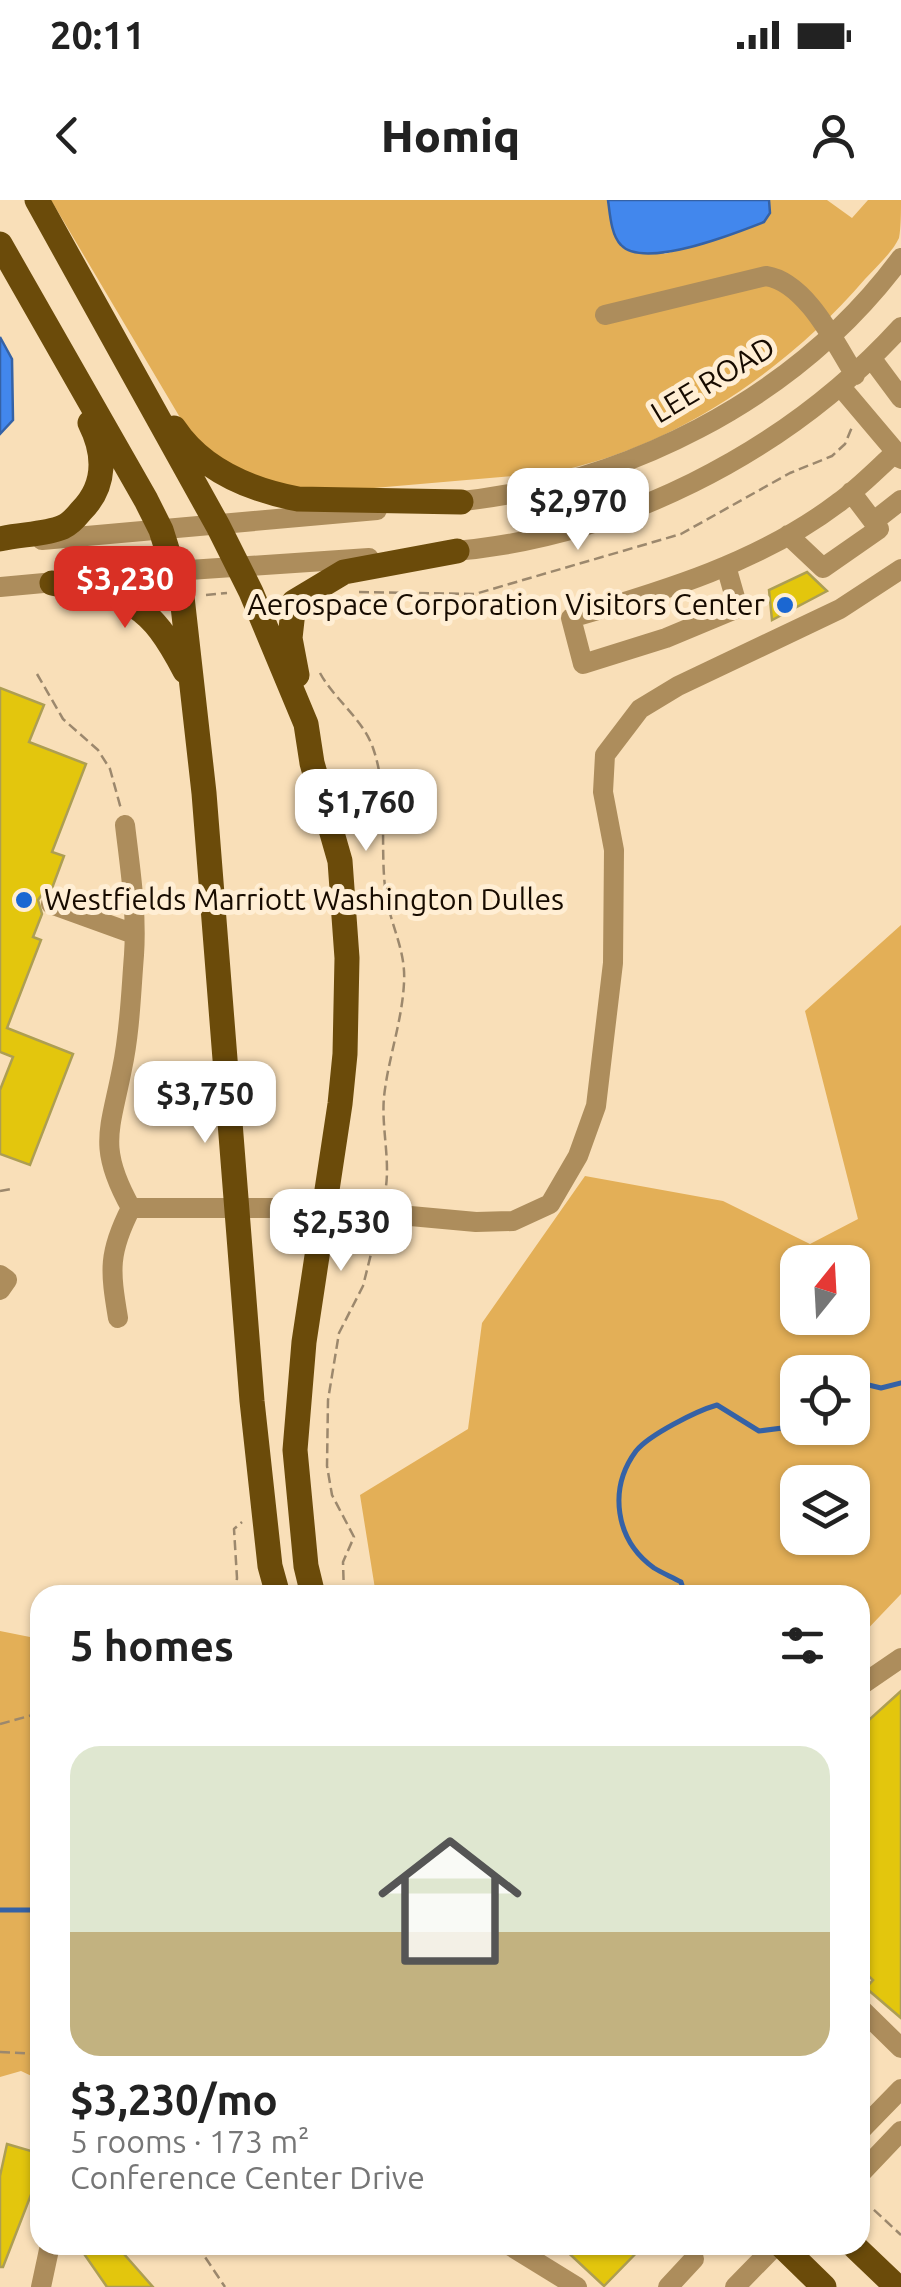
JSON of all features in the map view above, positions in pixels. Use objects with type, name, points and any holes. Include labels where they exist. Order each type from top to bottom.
[{"type":"main road","points":[[36,200],[239,566],[306,724]]},
{"type":"main road","points":[[0,244],[161,530],[182,596],[263,1505],[275,1585]]},
{"type":"main road","points":[[0,267],[86,414],[99,442],[102,461],[99,483],[90,502],[64,527],[0,541]]},
{"type":"main road","points":[[98,310],[178,434],[248,487],[298,500],[461,502]]},
{"type":"main road","points":[[311,1585],[295,1450],[304,1342],[340,1104],[347,958],[340,861],[312,763],[290,638],[294,602],[344,572],[457,552]]},
{"type":"main road","points":[[52,583],[95,591],[144,610],[162,629],[193,686]]},
{"type":"main road","points":[[790,2255],[824,2287]]},
{"type":"main road","points":[[863,2255],[897,2287]]},
{"type":"street","name":"LEE ROAD","points":[[0,541],[218,526],[461,502],[527,492],[630,462],[726,413],[798,363],[830,335],[901,258]]},
{"type":"street","points":[[605,315],[766,276],[777,278],[798,292],[830,335],[848,381],[899,456],[788,535],[726,566],[653,594],[570,618],[583,664],[666,638],[738,608],[726,566]]},
{"type":"street","points":[[0,587],[457,552],[538,538],[620,516],[758,448],[848,381],[901,327]]},
{"type":"street","points":[[872,358],[901,398]]},
{"type":"street","points":[[788,535],[824,568],[880,529],[851,492]]},
{"type":"street","points":[[874,522],[901,500]]},
{"type":"street","points":[[132,1208],[323,1208],[476,1222],[513,1221],[550,1204],[578,1156],[596,1106],[613,963],[614,850],[603,792],[605,754],[640,709],[678,686],[840,609],[901,568]]},
{"type":"street","points":[[126,825],[134,934],[122,1068],[108,1132],[115,1179],[132,1208]]},
{"type":"street","points":[[52,904],[134,934]]},
{"type":"street","points":[[118,1318],[112,1264],[116,1239],[132,1208]]},
{"type":"street","points":[[0,1275],[6,1280],[0,1290]]},
{"type":"street","points":[[870,1679],[901,1658]]},
{"type":"street","points":[[870,2018],[901,2048]]},
{"type":"street","points":[[870,2121],[901,2089]]},
{"type":"street","points":[[870,2164],[901,2131]]},
{"type":"street","points":[[41,2287],[48,2255]]},
{"type":"street","points":[[524,2255],[577,2287]]},
{"type":"street","points":[[736,2287],[769,2255]]},
{"type":"street","points":[[668,2287],[694,2259]]},
{"type":"path","points":[[354,592],[475,594],[681,534],[790,473],[832,456],[845,444],[854,422]]},
{"type":"path","points":[[196,596],[234,593]]},
{"type":"path","points":[[37,674],[64,719],[98,750],[110,768],[126,825]]},
{"type":"path","points":[[0,1191],[12,1189]]},
{"type":"path","points":[[236,1585],[234,1529],[263,1505]]},
{"type":"path","points":[[0,1724],[30,1716]]},
{"type":"path","points":[[0,2052],[30,2054]]},
{"type":"path","points":[[870,2208],[901,2235]]},
{"type":"path","points":[[204,2255],[225,2287]]},
{"type":"shaded area","points":[[51,200],[608,200],[612,227],[665,254],[746,229],[769,213],[769,200],[827,200],[852,218],[868,200],[901,200],[901,209],[896,244],[833,313],[762,375],[681,426],[593,462],[548,473],[316,493],[242,477],[188,431]]},
{"type":"shaded area","points":[[901,925],[901,1594],[870,1627],[870,1585],[374,1585],[360,1495],[468,1429],[482,1323],[585,1176],[723,1201],[810,1244],[858,1219],[805,1011]]},
{"type":"shaded area","points":[[0,1631],[30,1637],[30,2075],[21,2071],[0,2077]]},
{"type":"water","points":[[608,200],[769,200],[770,213],[764,222],[713,241],[649,254],[621,245]]},
{"type":"water","points":[[0,337],[12,359],[13,420],[0,434]]},
{"type":"building","name":"Aerospace Corporation Visitors Center","points":[[807,572],[827,591],[772,620],[769,590]]},
{"type":"building","name":"Westfields Marriott Washington Dulles","points":[[0,688],[44,705],[29,742],[86,764],[52,852],[64,856],[51,891],[38,900],[42,914],[33,937],[41,940],[7,1028],[73,1054],[30,1165],[0,1154],[0,1090],[13,1057],[0,1052]]},
{"type":"building","points":[[901,1691],[901,2018],[870,1991],[870,1719]]},
{"type":"building","points":[[7,2144],[30,2151],[30,2197],[3,2267],[0,2267],[0,2176]]},
{"type":"building","points":[[85,2255],[125,2255],[153,2287],[107,2287]]},
{"type":"building","points":[[571,2255],[634,2255],[604,2286]]},
{"type":"waterway","points":[[870,1385],[881,1388],[901,1383]]},
{"type":"waterway","points":[[682,1585],[641,1556],[624,1529],[619,1497],[627,1466],[636,1451],[674,1424],[717,1405],[759,1431],[780,1428]]},
{"type":"waterway","points":[[0,1910],[30,1910]]},
{"type":"place","name":"Aerospace Corporation Visitors Center","points":[[785,605]]},
{"type":"place","name":"Westfields Marriott Washington Dulles","points":[[24,900]]}]
